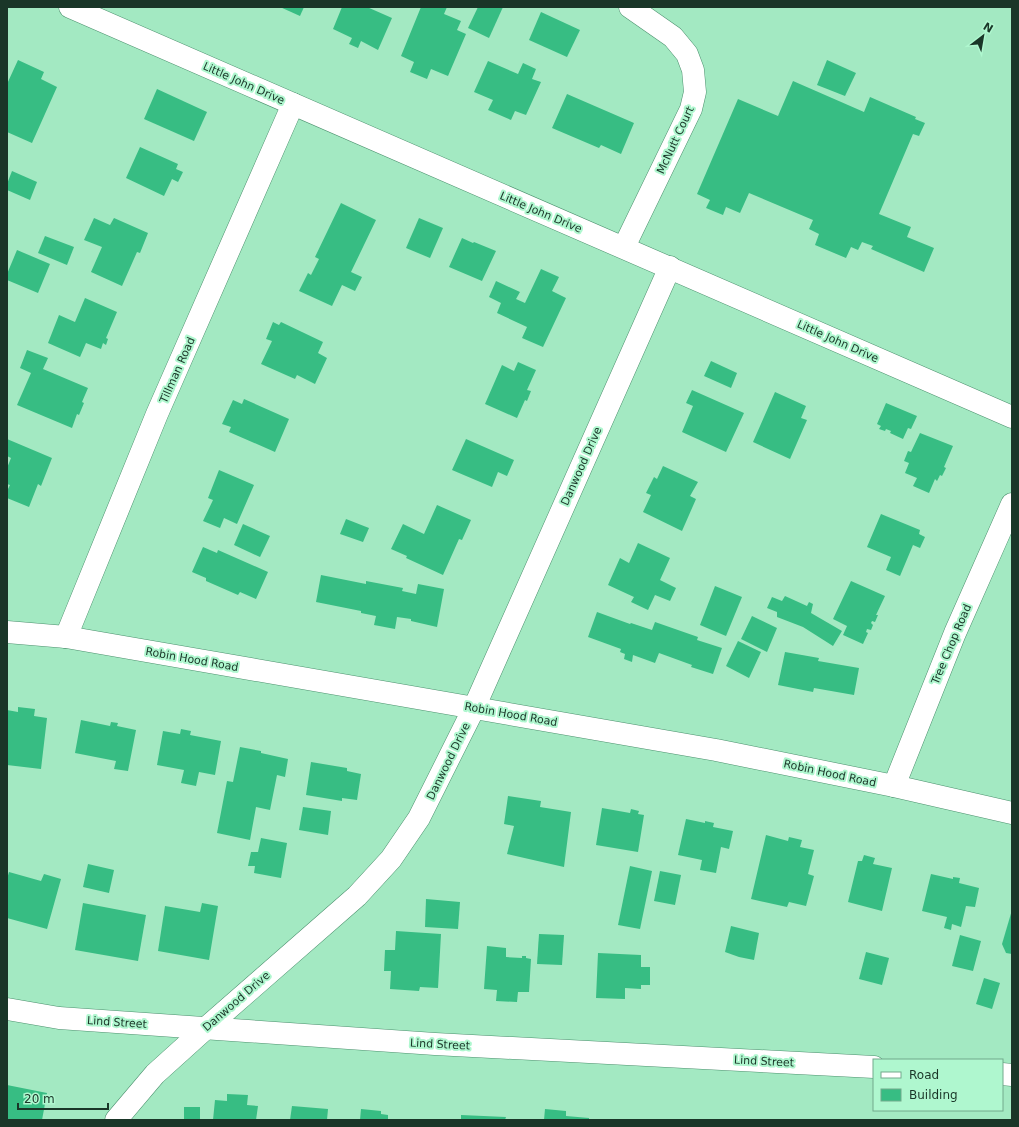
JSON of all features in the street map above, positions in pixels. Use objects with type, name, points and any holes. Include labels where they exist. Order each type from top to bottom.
[{"type":"street","name":"Little John Drive","points":[[70,7],[1012,417]]},
{"type":"street","name":"McNutt Court","points":[[624,247],[691,109],[695,92],[693,70],[687,54],[678,42],[630,7]]},
{"type":"street","name":"Tillman Road","points":[[66,637],[157,414],[293,104]]},
{"type":"street","name":"Danwood Drive","points":[[116,1120],[155,1074],[357,896],[391,859],[420,818],[474,708],[670,267]]},
{"type":"street","name":"Tree Chop Road","points":[[894,786],[955,633],[1012,504]]},
{"type":"street","name":"Robin Hood Road","points":[[7,632],[66,637],[716,750],[894,786],[1012,813]]},
{"type":"street","name":"Lind Street","points":[[7,1009],[60,1018],[435,1044],[873,1067]]},
{"type":"building","points":[[280,7],[304,7],[300,16]]},
{"type":"building","points":[[342,7],[367,7],[392,18],[378,50],[361,41],[358,48],[349,44],[352,38],[333,29]]},
{"type":"building","points":[[421,7],[447,7],[444,14],[461,21],[457,30],[466,34],[448,76],[431,69],[427,79],[410,72],[414,62],[401,56]]},
{"type":"building","points":[[478,7],[503,7],[489,38],[468,28]]},
{"type":"building","points":[[541,12],[580,30],[567,57],[529,40]]},
{"type":"building","points":[[18,60],[44,72],[41,79],[57,87],[32,143],[7,132],[7,84]]},
{"type":"building","points":[[827,60],[856,73],[845,96],[817,85]]},
{"type":"building","points":[[488,61],[518,74],[523,63],[536,69],[532,79],[541,82],[526,115],[515,111],[511,120],[488,110],[493,100],[474,92]]},
{"type":"building","points":[[793,81],[864,112],[870,97],[916,117],[915,119],[925,123],[919,136],[913,134],[879,214],[911,227],[907,237],[934,248],[924,272],[871,249],[873,246],[862,242],[858,250],[851,247],[846,258],[815,245],[819,234],[809,229],[813,220],[749,193],[740,213],[726,207],[723,215],[706,208],[710,200],[697,194],[738,99],[778,116]]},
{"type":"building","points":[[157,89],[207,112],[194,141],[144,119]]},
{"type":"building","points":[[567,94],[634,123],[621,154],[601,145],[599,148],[552,128]]},
{"type":"building","points":[[140,147],[178,164],[176,169],[183,172],[178,182],[172,179],[164,196],[126,178]]},
{"type":"building","points":[[12,171],[37,182],[30,200],[7,190],[7,184]]},
{"type":"building","points":[[341,203],[376,220],[351,272],[362,277],[355,291],[342,285],[332,306],[299,291],[308,273],[311,275],[319,259],[315,257]]},
{"type":"building","points":[[94,218],[110,225],[114,218],[148,233],[140,253],[137,252],[122,286],[91,272],[102,247],[84,240]]},
{"type":"building","points":[[419,218],[443,228],[430,258],[406,248]]},
{"type":"building","points":[[45,236],[74,247],[67,265],[38,253]]},
{"type":"building","points":[[462,238],[496,251],[482,281],[449,267]]},
{"type":"building","points":[[17,250],[50,264],[38,293],[7,280],[7,274]]},
{"type":"building","points":[[541,269],[559,277],[552,291],[566,298],[543,347],[522,338],[527,327],[497,313],[501,303],[489,297],[496,281],[520,292],[516,299],[525,303]]},
{"type":"building","points":[[85,298],[117,312],[106,338],[108,339],[106,345],[103,343],[101,349],[86,343],[80,357],[48,343],[59,315],[75,322]]},
{"type":"building","points":[[273,322],[279,325],[281,322],[323,342],[318,353],[327,358],[315,384],[297,375],[295,379],[261,364],[272,341],[266,339]]},
{"type":"building","points":[[27,350],[48,358],[43,369],[88,388],[82,402],[84,403],[79,415],[77,414],[72,428],[17,405],[31,373],[20,368]]},
{"type":"building","points":[[711,361],[737,373],[731,388],[704,376]]},
{"type":"building","points":[[518,362],[536,370],[527,390],[531,391],[517,418],[485,404],[502,365],[514,371]]},
{"type":"building","points":[[692,390],[744,413],[726,452],[682,432],[693,406],[686,403]]},
{"type":"building","points":[[775,392],[806,406],[801,418],[807,420],[790,459],[753,442]]},
{"type":"building","points":[[244,399],[289,419],[275,452],[229,432],[231,427],[222,424],[233,400],[242,404]]},
{"type":"building","points":[[886,403],[917,416],[911,429],[908,428],[903,439],[890,433],[891,431],[879,429],[881,426],[877,424]]},
{"type":"building","points":[[920,433],[953,446],[944,467],[946,468],[942,476],[940,475],[937,481],[935,479],[929,493],[913,486],[917,478],[905,473],[909,463],[904,461],[908,451],[911,452]]},
{"type":"building","points":[[7,439],[52,458],[41,486],[38,484],[29,507],[7,498],[7,491],[10,485],[7,484],[7,468],[11,458],[7,456]]},
{"type":"building","points":[[466,439],[514,460],[507,476],[498,472],[492,487],[452,470]]},
{"type":"building","points":[[663,466],[698,482],[690,496],[696,499],[682,531],[643,512],[651,495],[646,493],[654,477],[657,479]]},
{"type":"building","points":[[219,470],[254,485],[237,524],[224,518],[220,528],[203,521],[213,500],[208,498]]},
{"type":"building","points":[[437,505],[471,520],[462,540],[459,539],[443,575],[406,558],[407,556],[391,549],[403,524],[424,534]]},
{"type":"building","points":[[881,514],[920,530],[919,534],[925,537],[920,548],[913,545],[900,576],[886,570],[891,557],[867,547]]},
{"type":"building","points":[[346,519],[369,528],[363,542],[340,534]]},
{"type":"building","points":[[243,524],[270,536],[260,557],[234,545]]},
{"type":"building","points":[[638,543],[670,558],[660,580],[676,588],[670,601],[655,595],[648,610],[631,602],[634,597],[608,585],[620,558],[629,563]]},
{"type":"building","points":[[203,547],[217,553],[218,550],[268,572],[256,599],[240,592],[238,595],[206,581],[206,578],[192,572]]},
{"type":"building","points":[[321,575],[366,584],[366,581],[403,588],[402,591],[416,594],[418,584],[444,589],[437,627],[411,621],[411,619],[397,617],[395,629],[374,625],[376,616],[361,613],[361,611],[316,602]]},
{"type":"building","points":[[851,581],[885,596],[876,615],[878,615],[875,622],[872,621],[871,623],[873,625],[871,630],[867,629],[866,632],[868,633],[863,644],[843,635],[847,626],[833,619]]},
{"type":"building","points":[[715,586],[742,597],[726,636],[700,625]]},
{"type":"building","points":[[785,596],[807,606],[809,602],[813,604],[811,613],[842,631],[833,646],[803,627],[777,617],[777,612],[767,608],[772,597],[782,601]]},
{"type":"building","points":[[597,612],[652,630],[655,622],[698,637],[697,640],[722,648],[713,674],[691,667],[692,665],[659,653],[655,663],[633,655],[632,662],[624,659],[625,654],[620,652],[621,649],[588,637]]},
{"type":"building","points":[[752,616],[777,628],[767,652],[741,639]]},
{"type":"building","points":[[738,641],[761,652],[749,678],[726,666]]},
{"type":"building","points":[[785,652],[819,658],[818,661],[859,668],[854,695],[814,688],[813,692],[778,685]]},
{"type":"building","points":[[18,707],[35,709],[34,716],[47,718],[41,769],[7,765],[7,710],[18,712]]},
{"type":"building","points":[[81,720],[110,726],[111,722],[118,723],[117,726],[136,730],[128,771],[114,769],[116,761],[75,753]]},
{"type":"building","points":[[181,729],[191,731],[190,735],[221,741],[215,775],[199,772],[196,786],[181,783],[184,770],[157,765],[163,731],[180,734]]},
{"type":"building","points":[[240,747],[261,751],[261,753],[288,759],[285,777],[277,775],[270,810],[256,807],[250,840],[217,833],[227,781],[233,782]]},
{"type":"building","points":[[311,762],[347,768],[347,771],[361,774],[357,800],[342,798],[342,801],[306,795]]},
{"type":"building","points":[[508,796],[541,801],[540,807],[571,812],[564,867],[507,854],[514,826],[504,824]]},
{"type":"building","points":[[303,807],[331,811],[328,835],[299,830]]},
{"type":"building","points":[[602,808],[630,813],[631,809],[639,811],[638,814],[644,815],[638,852],[596,845]]},
{"type":"building","points":[[686,819],[705,823],[705,821],[714,823],[713,827],[733,831],[729,849],[721,847],[716,873],[700,870],[702,860],[678,855]]},
{"type":"building","points":[[766,835],[788,841],[789,837],[802,840],[800,847],[814,850],[808,874],[814,876],[806,906],[789,902],[787,907],[751,899]]},
{"type":"building","points":[[261,838],[287,843],[281,878],[254,873],[255,866],[248,866],[251,852],[258,852]]},
{"type":"building","points":[[864,855],[875,858],[873,864],[892,868],[882,911],[848,902],[858,861],[862,861]]},
{"type":"building","points":[[88,864],[114,870],[109,893],[83,887]]},
{"type":"building","points":[[630,866],[652,871],[640,929],[618,925]]},
{"type":"building","points":[[660,871],[681,875],[675,905],[654,901]]},
{"type":"building","points":[[9,872],[41,881],[44,874],[61,879],[47,929],[7,918],[7,879]]},
{"type":"building","points":[[931,874],[953,879],[953,877],[960,878],[959,883],[979,888],[975,907],[966,906],[961,927],[952,924],[951,930],[944,928],[947,917],[922,911]]},
{"type":"building","points":[[426,899],[460,902],[458,929],[425,927]]},
{"type":"building","points":[[83,903],[146,915],[138,961],[75,950]]},
{"type":"building","points":[[202,903],[218,906],[209,960],[158,951],[165,906],[200,912]]},
{"type":"building","points":[[1012,910],[1012,954],[1006,953],[1002,944]]},
{"type":"building","points":[[731,926],[759,933],[754,960],[725,952]]},
{"type":"building","points":[[396,931],[441,934],[438,988],[420,987],[419,991],[390,989],[391,971],[384,971],[385,950],[395,950]]},
{"type":"building","points":[[539,934],[564,935],[562,965],[537,964]]},
{"type":"building","points":[[960,935],[981,941],[973,971],[952,966]]},
{"type":"building","points":[[487,946],[506,948],[506,957],[522,958],[522,956],[526,956],[526,958],[531,959],[529,992],[518,992],[517,1002],[496,1001],[497,990],[484,989]]},
{"type":"building","points":[[866,952],[889,958],[882,985],[859,979]]},
{"type":"building","points":[[598,953],[641,955],[641,967],[650,967],[650,985],[641,985],[641,989],[625,988],[625,999],[596,998]]},
{"type":"building","points":[[984,978],[1000,983],[992,1009],[976,1004]]},
{"type":"building","points":[[7,1085],[47,1093],[42,1120],[7,1120]]},
{"type":"building","points":[[227,1094],[248,1095],[247,1105],[258,1106],[256,1120],[213,1120],[215,1100],[227,1101]]},
{"type":"building","points":[[292,1106],[328,1109],[327,1120],[290,1120]]},
{"type":"building","points":[[184,1107],[200,1107],[200,1120],[184,1120]]},
{"type":"building","points":[[361,1109],[381,1111],[381,1114],[388,1115],[388,1120],[360,1120]]},
{"type":"building","points":[[545,1109],[566,1111],[566,1116],[589,1118],[589,1120],[544,1120]]},
{"type":"building","points":[[461,1115],[506,1117],[505,1120],[461,1120]]}]
